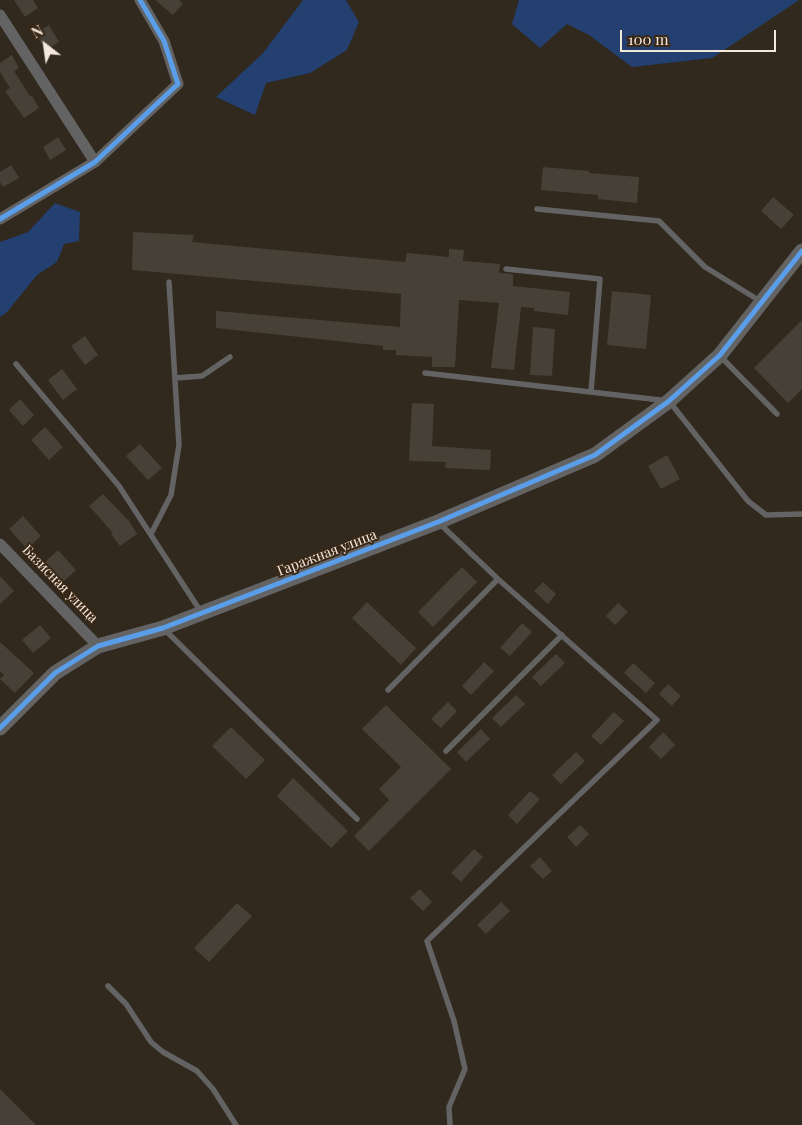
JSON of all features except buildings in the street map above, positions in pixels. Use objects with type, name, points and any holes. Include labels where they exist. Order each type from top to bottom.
[{"type":"street","points":[[1,215],[95,162],[178,84],[164,41],[140,0]]},
{"type":"street","points":[[0,15],[95,162]]},
{"type":"street","name":"Гаражная улица","points":[[0,728],[55,673],[98,646],[163,628],[202,614],[438,522],[595,455],[670,401],[720,355],[802,251]]},
{"type":"street","name":"Базисная улица","points":[[0,544],[98,646]]},
{"type":"lane","points":[[538,209],[659,221],[705,267],[762,302]]},
{"type":"lane","points":[[506,270],[600,280],[591,392]]},
{"type":"lane","points":[[151,534],[171,495],[179,445],[169,282]]},
{"type":"lane","points":[[720,355],[777,414]]},
{"type":"lane","points":[[175,378],[202,376],[230,357]]},
{"type":"lane","points":[[16,364],[119,486],[202,614]]},
{"type":"lane","points":[[425,373],[670,401],[748,501],[766,515],[802,514]]},
{"type":"lane","points":[[438,522],[498,579],[657,720],[427,941],[454,1022],[465,1069],[448,1107],[450,1125]]},
{"type":"lane","points":[[388,690],[498,579]]},
{"type":"lane","points":[[163,628],[357,819]]},
{"type":"lane","points":[[446,751],[562,635]]},
{"type":"lane","points":[[108,986],[126,1004],[151,1042],[163,1052],[197,1071],[213,1089],[236,1125]]},
{"type":"water","points":[[303,0],[346,0],[359,22],[347,50],[310,73],[266,83],[255,115],[216,97],[263,53]]},
{"type":"water","points":[[519,0],[799,0],[712,58],[632,67],[589,35],[567,24],[540,48],[512,24]]},
{"type":"water","points":[[55,203],[80,212],[79,241],[64,244],[57,262],[37,275],[7,312],[0,317],[0,242],[28,232]]},
{"type":"cycle path","points":[[0,219],[95,162],[178,84],[164,41],[140,0]]},
{"type":"cycle path","points":[[0,728],[55,673],[98,646],[163,628],[438,522],[595,455],[669,401],[720,355],[802,251]]}]
